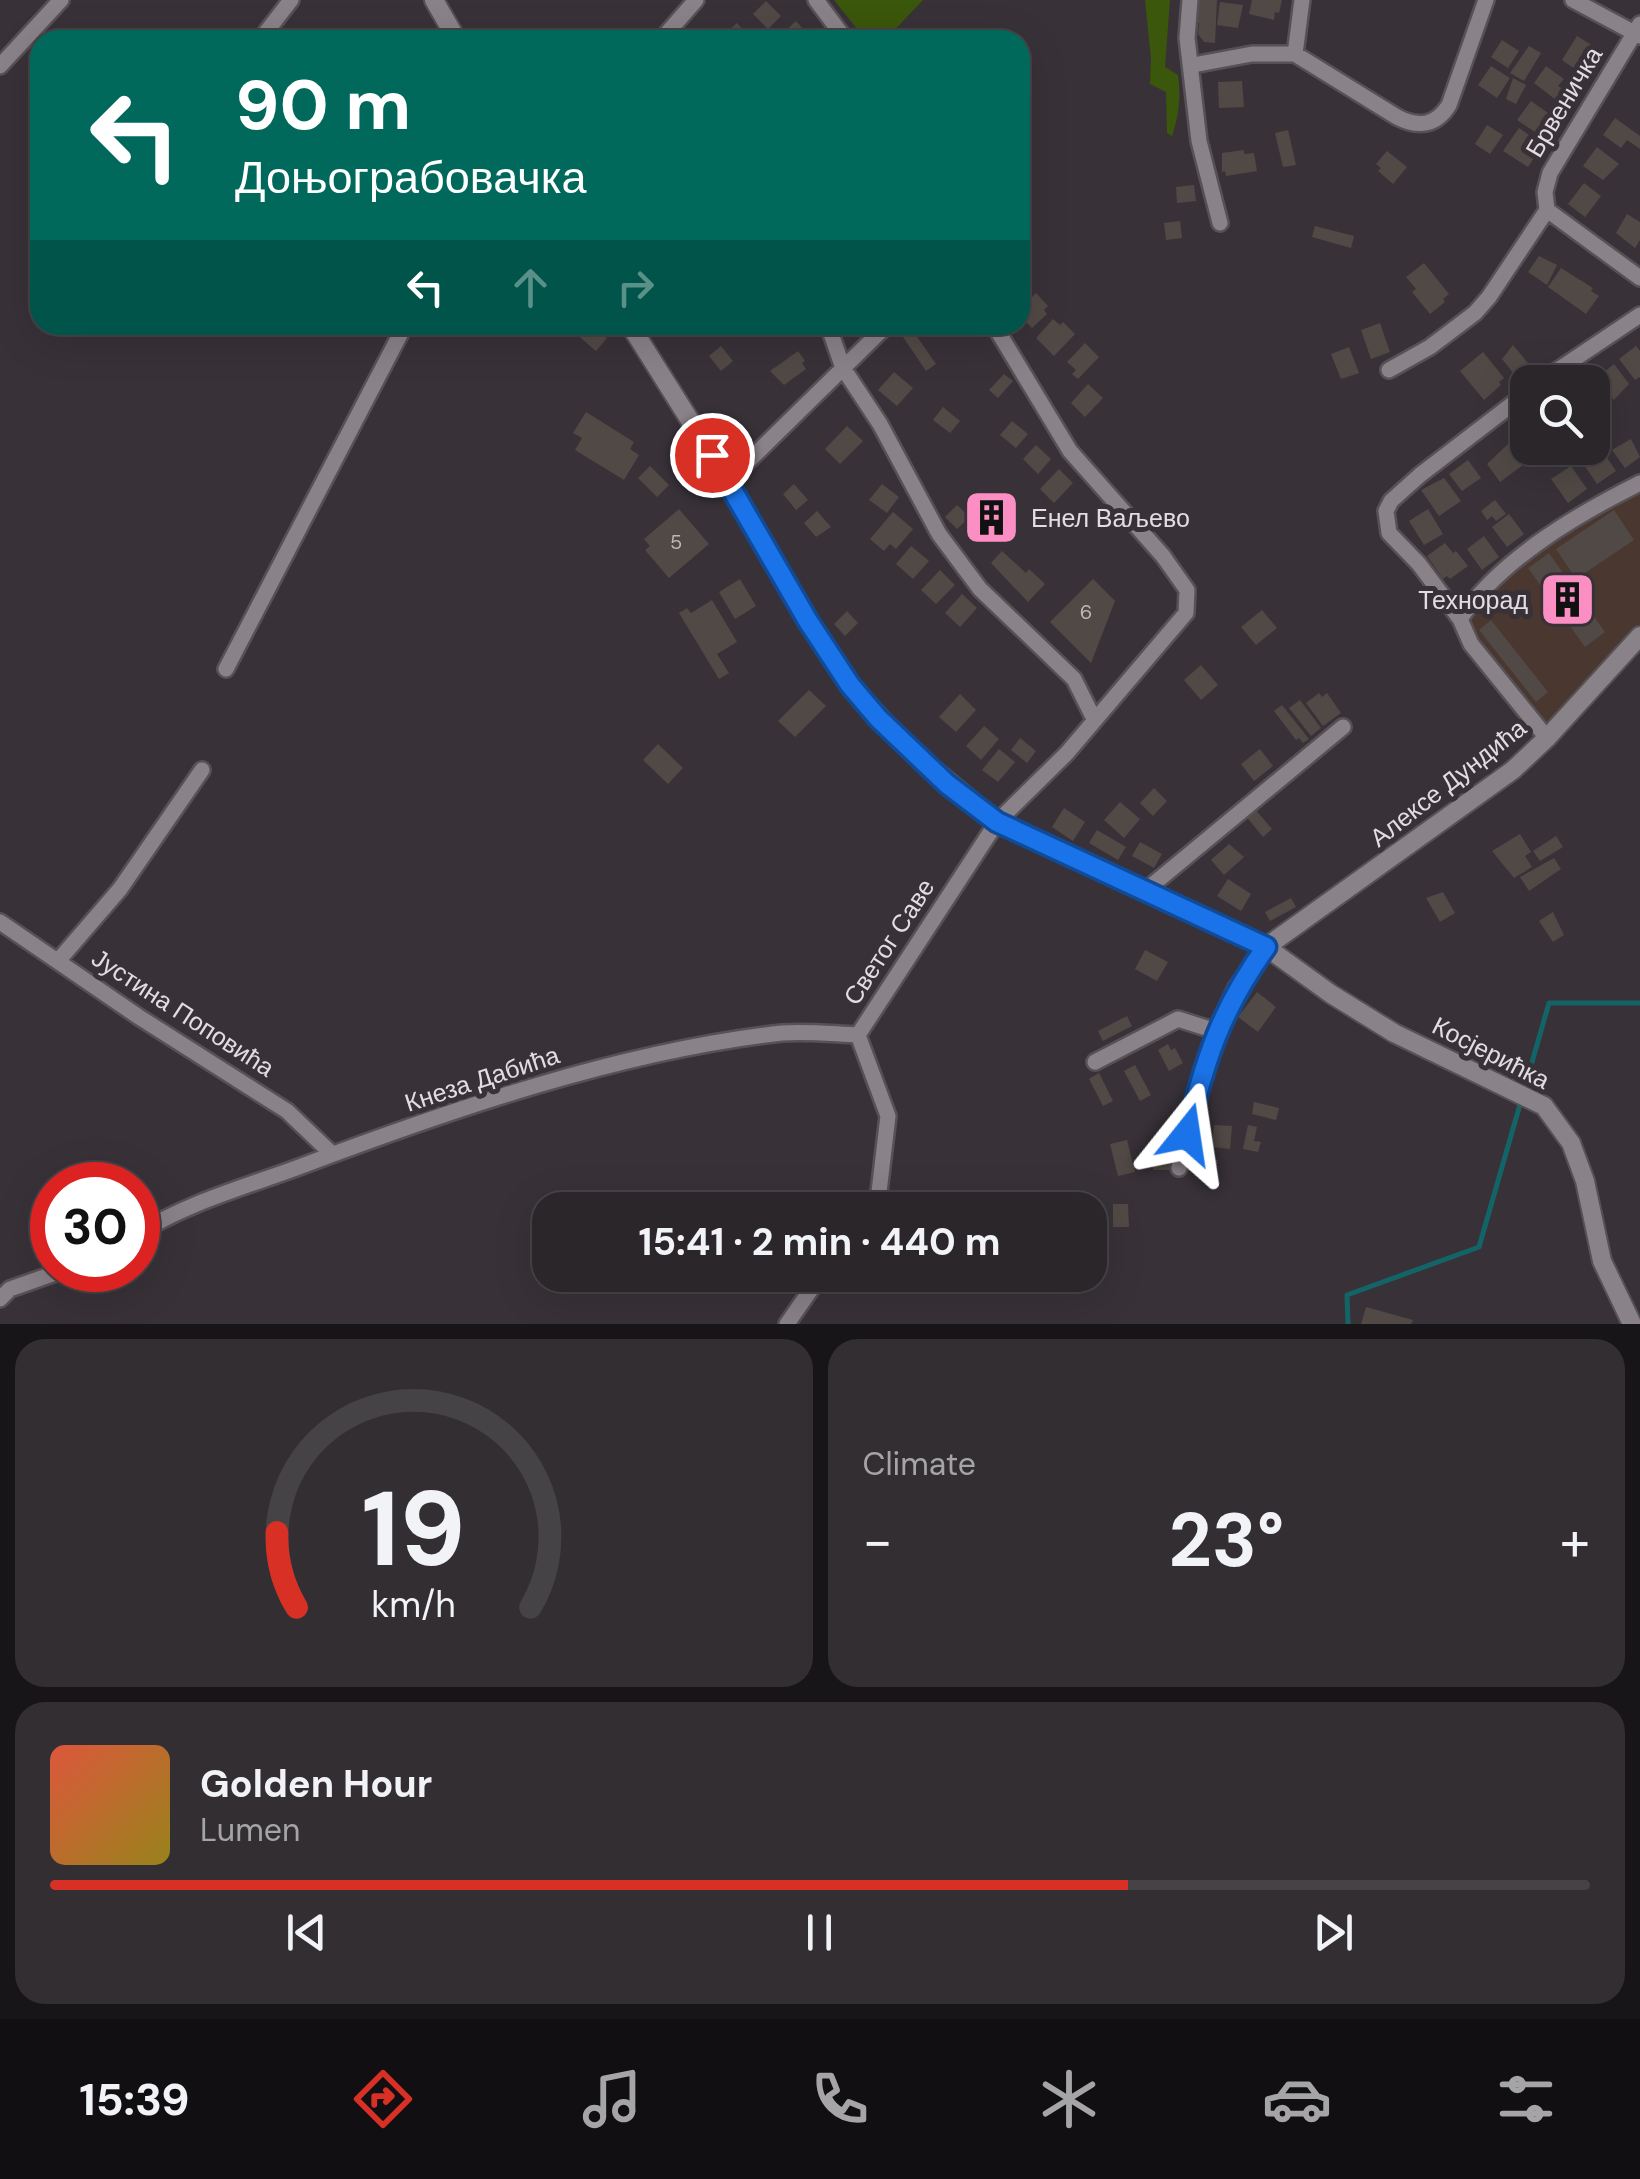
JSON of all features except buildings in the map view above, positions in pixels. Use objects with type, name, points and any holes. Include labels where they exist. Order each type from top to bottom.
[{"type":"street","points":[[33,30],[61,0]]},
{"type":"street","points":[[268,30],[291,0]]},
{"type":"street","points":[[434,0],[450,30]]},
{"type":"street","points":[[669,30],[696,0]]},
{"type":"street","points":[[816,0],[838,30]]},
{"type":"street","points":[[1190,0],[1187,38],[1199,141],[1220,223]]},
{"type":"street","points":[[1295,54],[1302,0]]},
{"type":"street","points":[[1193,65],[1263,53],[1295,54],[1396,117],[1412,124],[1428,124],[1441,117],[1450,105],[1486,0]]},
{"type":"street","points":[[1573,0],[1638,31]]},
{"type":"street","name":"Брвеничка","points":[[1548,210],[1544,192],[1550,174],[1638,31]]},
{"type":"street","points":[[0,66],[30,34]]},
{"type":"street","points":[[1389,370],[1474,313],[1548,210],[1640,278]]},
{"type":"street","points":[[1565,365],[1640,315]]},
{"type":"street","points":[[226,669],[401,335]]},
{"type":"street","name":"Косјерићка","points":[[636,335],[850,685],[909,750],[997,822],[1266,947],[1394,1034],[1544,1106],[1571,1142],[1602,1260],[1632,1324]]},
{"type":"street","points":[[831,335],[843,368],[880,424],[956,558],[980,588],[1074,679],[1094,720]]},
{"type":"street","points":[[728,481],[877,335]]},
{"type":"street","name":"Светог Саве","points":[[879,1192],[888,1116],[858,1034],[997,822],[1067,753],[1186,612],[1188,596],[1163,556],[1070,451],[1000,335]]},
{"type":"street","points":[[1510,406],[1420,475],[1391,501],[1386,511],[1389,533],[1419,564],[1460,619],[1472,644],[1547,738]]},
{"type":"street","points":[[1460,619],[1511,566],[1584,515],[1640,483]]},
{"type":"street","name":"Алексе Дундића","points":[[1266,947],[1475,799],[1547,738],[1640,636]]},
{"type":"street","points":[[1146,891],[1342,727]]},
{"type":"street","points":[[58,960],[120,889],[202,770]]},
{"type":"street","name":"Јустина Поповића","points":[[0,922],[288,1112],[332,1154]]},
{"type":"street","points":[[1179,1168],[1216,1031],[1236,988],[1266,947]]},
{"type":"street","points":[[1094,1062],[1178,1019],[1216,1031]]},
{"type":"street","name":"Кнеза Дабића","points":[[160,1220],[332,1154],[555,1081],[647,1058],[784,1033],[858,1034]]},
{"type":"street","points":[[0,1300],[10,1289],[30,1282]]},
{"type":"street","points":[[787,1324],[809,1292]]},
{"type":"shaded area","points":[[1640,483],[1640,636],[1547,738],[1463,629],[1469,606],[1511,566]]},
{"type":"green space","points":[[834,0],[923,0],[894,30],[858,30]]},
{"type":"green space","points":[[1145,0],[1170,0],[1165,67],[1178,75],[1179,91],[1172,136],[1167,133],[1166,92],[1150,84]]},
{"type":"waterway","points":[[1524,1090],[1549,1003],[1640,1003]]},
{"type":"waterway","points":[[1348,1324],[1347,1295],[1479,1247],[1521,1101]]},
{"type":"place","name":"Енел Ваљево","points":[[992,518]]},
{"type":"place","name":"Технорад","points":[[1567,600]]},
{"type":"route","points":[[712,455],[808,621],[850,685],[909,750],[947,784],[997,822],[1266,947],[1236,988],[1216,1031],[1187,1134]]}]
